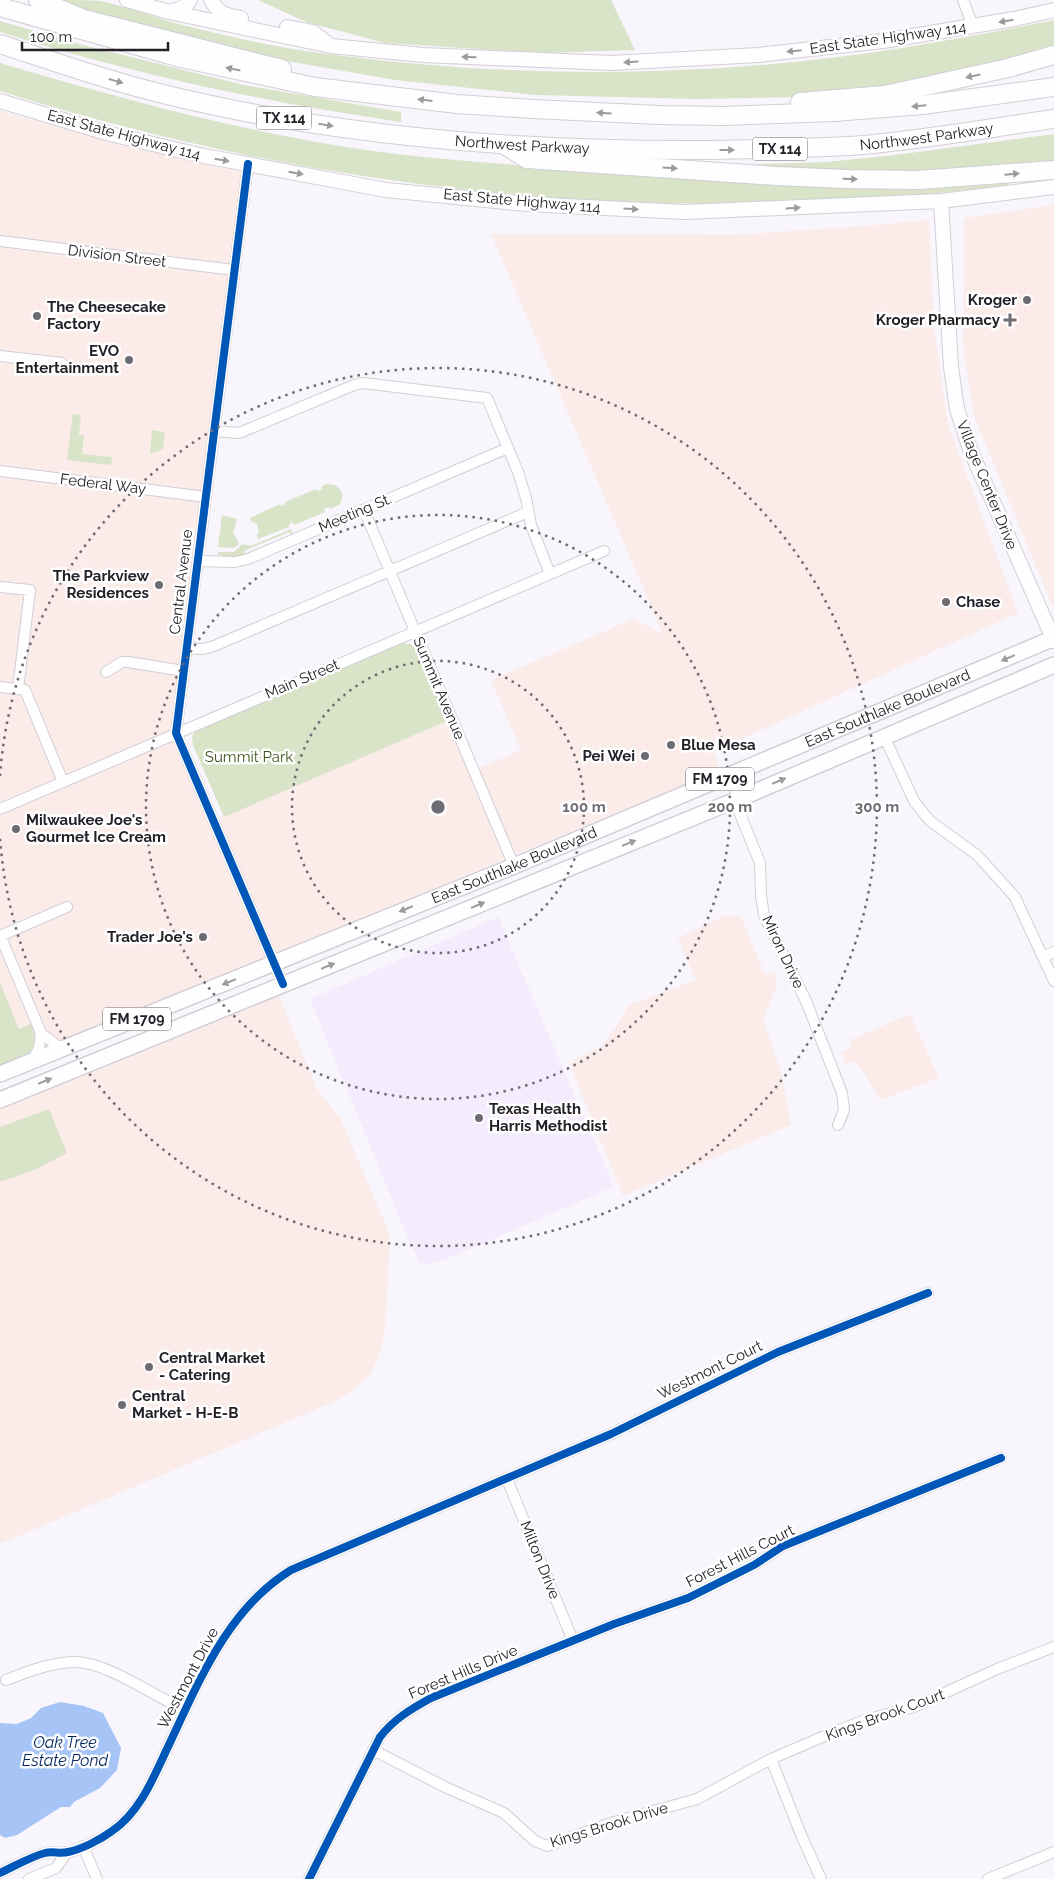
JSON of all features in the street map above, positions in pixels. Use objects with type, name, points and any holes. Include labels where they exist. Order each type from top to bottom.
[{"type":"highway","points":[[38,0],[84,19],[281,68],[315,88]]},
{"type":"highway","name":"Northwest Parkway","points":[[0,7],[181,58],[315,88],[457,104],[659,115],[723,116],[834,112],[924,106],[1054,87]]},
{"type":"highway","name":"Northwest Parkway","points":[[0,44],[69,67],[158,93],[258,114],[372,132],[504,144],[629,150],[773,149],[860,145],[919,139],[1054,119]]},
{"type":"highway","points":[[723,116],[746,104],[885,95],[1008,68],[1054,55]]},
{"type":"highway","points":[[0,56],[48,71],[69,67]]},
{"type":"highway","points":[[504,144],[527,159],[777,176],[918,180],[1054,170]]},
{"type":"main road","name":"East State Highway 114","points":[[127,0],[170,12],[331,46],[424,55],[610,63],[758,55],[883,41],[1054,10]]},
{"type":"main road","points":[[170,12],[185,7],[190,0]]},
{"type":"main road","points":[[211,0],[217,10],[227,16],[313,32],[331,46]]},
{"type":"main road","name":"East State Highway 114","points":[[0,101],[110,134],[204,156],[386,190],[526,204],[685,212],[941,201],[1054,187]]},
{"type":"main road","name":"Village Center Drive","points":[[941,201],[951,376],[957,409],[970,449],[1054,639]]},
{"type":"main road","name":"East Southlake Boulevard","points":[[0,1074],[514,866],[1054,639]]},
{"type":"main road","name":"East Southlake Boulevard","points":[[0,1100],[736,800],[1054,665]]},
{"type":"street","points":[[964,0],[973,26]]},
{"type":"street","name":"Central Avenue","points":[[176,733],[248,164]]},
{"type":"street","name":"Division Street","points":[[0,241],[234,270]]},
{"type":"street","points":[[0,356],[62,364]]},
{"type":"street","points":[[214,431],[240,433],[354,385],[372,383],[487,398],[523,485],[535,540],[550,574]]},
{"type":"street","name":"Meeting St.","points":[[198,561],[235,562],[248,559],[508,448]]},
{"type":"street","name":"Federal Way","points":[[0,471],[206,497]]},
{"type":"street","name":"Summit Avenue","points":[[364,510],[514,866]]},
{"type":"street","points":[[187,648],[203,649],[214,646],[528,512]]},
{"type":"street","name":"Main Street","points":[[0,809],[604,550]]},
{"type":"street","points":[[0,586],[30,590],[18,689]]},
{"type":"street","points":[[106,672],[122,662],[184,670]]},
{"type":"street","points":[[0,687],[25,690],[63,782]]},
{"type":"street","points":[[176,733],[283,984]]},
{"type":"street","points":[[884,736],[914,801],[930,820],[951,838],[977,855],[1015,897],[1054,981]]},
{"type":"street","name":"Miron Drive","points":[[732,774],[736,800],[745,829],[760,863],[760,896],[764,915],[806,1001],[842,1093],[844,1110],[838,1125]]},
{"type":"street","points":[[66,907],[0,936],[42,1033],[48,1040],[66,1048]]},
{"type":"street","points":[[1044,956],[1054,952]]},
{"type":"street","points":[[32,1061],[39,1048],[42,1033]]},
{"type":"street","name":"Westmont Court","points":[[507,1479],[611,1434],[778,1352],[928,1293]]},
{"type":"street","name":"Forest Hills Court","points":[[573,1641],[614,1624],[688,1598],[729,1578],[783,1546],[1001,1458]]},
{"type":"street","name":"Milton Drive","points":[[507,1479],[573,1641]]},
{"type":"street","name":"Westmont Drive","points":[[0,1873],[46,1852],[67,1852],[82,1846],[113,1831],[126,1818],[152,1780],[218,1646],[249,1604],[278,1579],[291,1570],[507,1479]]},
{"type":"street","name":"Forest Hills Drive","points":[[310,1879],[373,1750],[390,1724],[431,1698],[573,1641]]},
{"type":"street","name":"Kings Brook Court","points":[[771,1759],[865,1720],[914,1707],[997,1669],[1054,1648]]},
{"type":"street","points":[[6,1680],[49,1665],[78,1662],[111,1671],[185,1710]]},
{"type":"street","name":"Kings Brook Drive","points":[[373,1750],[445,1787],[504,1813],[535,1841],[547,1846],[614,1822],[697,1799],[771,1759]]},
{"type":"street","points":[[771,1759],[821,1879]]},
{"type":"street","points":[[82,1846],[97,1879]]},
{"type":"street","name":"Westmont Drive","points":[[29,1879],[56,1868],[67,1852]]},
{"type":"street","points":[[988,1879],[1054,1852]]},
{"type":"shaded area","points":[[0,110],[31,120],[248,164],[176,733],[213,820],[453,719],[475,770],[521,750],[491,680],[633,619],[663,634],[491,234],[732,235],[929,220],[934,326],[948,424],[1018,613],[713,752],[719,765],[715,772],[0,1066]]},
{"type":"shaded area","points":[[1054,205],[1054,605],[1052,605],[973,414],[963,345],[964,218]]},
{"type":"shaded area","points":[[724,916],[741,917],[765,975],[775,972],[776,988],[763,1019],[781,1072],[791,1125],[623,1196],[569,1063],[602,1046],[629,1005],[696,980],[678,938]]},
{"type":"shaded area","points":[[498,917],[614,1187],[444,1260],[421,1265],[409,1241],[310,999]]},
{"type":"shaded area","points":[[279,996],[316,1087],[341,1120],[390,1235],[385,1329],[381,1350],[371,1373],[351,1392],[338,1400],[0,1544],[0,1107]]},
{"type":"shaded area","points":[[910,1014],[939,1078],[880,1100],[856,1062],[846,1064],[841,1052],[852,1047],[850,1040]]},
{"type":"green space","points":[[56,0],[101,1],[199,29],[302,50],[399,62],[512,70],[625,72],[738,67],[827,59],[957,39],[1054,20],[1054,50],[914,84],[797,97],[697,99],[537,95],[395,80],[281,60],[104,18]]},
{"type":"green space","points":[[258,0],[611,0],[635,50],[542,53],[385,43],[306,22]]},
{"type":"green space","points":[[0,21],[75,43],[244,85],[401,112],[401,122],[249,96],[149,74],[0,32]]},
{"type":"green space","points":[[0,63],[138,102],[231,125],[326,144],[395,154],[547,167],[1008,181],[1009,185],[881,198],[753,203],[626,202],[499,193],[373,178],[248,155],[124,126],[0,91]]},
{"type":"green space","points":[[1054,134],[1054,167],[884,176],[756,167],[758,164],[826,162],[887,156]]},
{"type":"green space","points":[[73,414],[81,415],[79,435],[84,435],[82,454],[112,457],[111,465],[67,460]]},
{"type":"green space","points":[[152,430],[165,432],[163,449],[150,454]]},
{"type":"green space","points":[[326,484],[335,485],[340,489],[342,499],[339,505],[330,509],[329,507],[324,509],[325,512],[294,525],[293,522],[289,524],[289,527],[258,539],[257,524],[251,521],[250,518],[280,504],[281,506],[286,504],[285,502],[316,489],[317,491],[322,490],[321,487]]},
{"type":"green space","points":[[222,515],[237,519],[233,532],[239,544],[234,548],[218,547]]},
{"type":"green space","points":[[291,529],[293,534],[291,535],[289,532],[244,551],[245,554],[234,556],[218,555],[217,557],[218,552],[234,552],[242,544],[251,546]]},
{"type":"green space","name":"Summit Park","points":[[402,643],[410,644],[417,649],[447,721],[224,817],[193,745],[192,737],[196,730]]},
{"type":"green space","points":[[0,983],[19,1029],[31,1024],[37,1041],[33,1051],[0,1066]]},
{"type":"green space","points":[[49,1109],[67,1153],[34,1170],[0,1182],[0,1127]]},
{"type":"water","name":"Oak Tree Estate Pond","points":[[60,1702],[84,1706],[103,1713],[121,1748],[117,1770],[100,1788],[74,1802],[70,1807],[61,1807],[17,1835],[5,1838],[0,1835],[0,1723],[17,1724],[31,1718],[41,1708]]},
{"type":"cycle path","points":[[248,164],[176,733],[283,984]]},
{"type":"cycle path","points":[[0,1873],[28,1859],[48,1852],[62,1853],[73,1851],[96,1841],[122,1824],[144,1795],[202,1675],[231,1627],[268,1587],[291,1570],[611,1434],[778,1352],[928,1293]]},
{"type":"cycle path","points":[[309,1879],[380,1737],[397,1720],[417,1706],[431,1698],[614,1624],[688,1598],[754,1565],[783,1546],[1001,1458]]},
{"type":"place","name":"Kroger","points":[[1027,300]]},
{"type":"place","name":"The Cheesecake Factory","points":[[37,316]]},
{"type":"place","name":"Kroger Pharmacy","points":[[1010,320]]},
{"type":"place","name":"EVO Entertainment","points":[[129,360]]},
{"type":"place","name":"The Parkview Residences","points":[[159,585]]},
{"type":"place","name":"Chase","points":[[946,602]]},
{"type":"place","name":"Blue Mesa","points":[[671,745]]},
{"type":"place","name":"Pei Wei","points":[[645,756]]},
{"type":"place","name":"Milwaukee Joe's Gourmet Ice Cream","points":[[16,829]]},
{"type":"place","name":"Trader Joe's","points":[[203,937]]},
{"type":"place","name":"Texas Health Harris Methodist","points":[[479,1118]]},
{"type":"place","name":"Central Market - Catering","points":[[149,1367]]},
{"type":"place","name":"Central Market - H-E-B","points":[[122,1405]]}]
